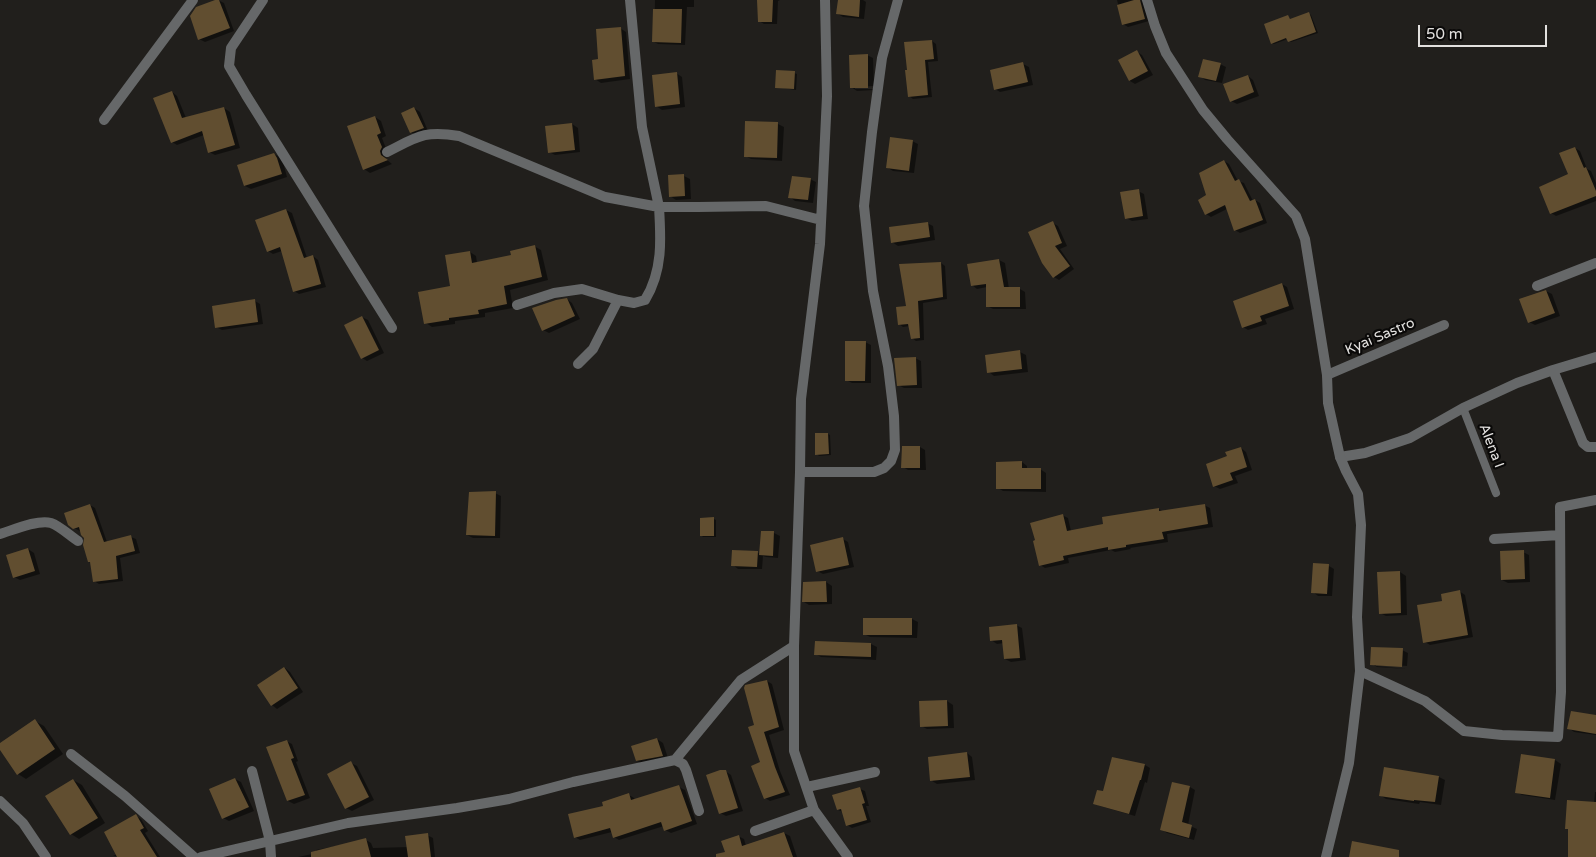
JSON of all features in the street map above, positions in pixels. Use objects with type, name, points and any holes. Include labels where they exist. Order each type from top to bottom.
[{"type":"street","points":[[104,120],[193,0]]},
{"type":"street","points":[[263,0],[231,48],[229,66],[392,328]]},
{"type":"street","points":[[517,305],[554,293],[582,289],[634,303],[645,300],[651,291],[662,244],[660,206],[642,127],[630,0]]},
{"type":"street","points":[[825,0],[827,96],[820,244],[801,399],[794,646],[794,751],[814,810],[848,857]]},
{"type":"street","points":[[800,472],[874,472],[884,468],[891,461],[895,450],[894,416],[888,366],[873,291],[864,206],[882,58],[898,0]]},
{"type":"street","points":[[1147,0],[1166,53],[1203,110],[1296,216],[1305,239],[1327,375],[1328,403],[1340,457],[1358,494],[1360,517],[1361,552],[1357,616],[1360,671],[1350,763],[1326,857]]},
{"type":"street","points":[[387,152],[421,135],[442,133],[459,136],[605,197],[660,206],[766,206],[821,220]]},
{"type":"street","points":[[1537,286],[1596,263]]},
{"type":"street","points":[[578,364],[593,349],[618,300]]},
{"type":"street","name":"Kyai Sastro","points":[[1327,375],[1444,325]]},
{"type":"street","points":[[1340,457],[1365,453],[1410,438],[1463,408],[1517,383],[1596,358]]},
{"type":"street","points":[[1554,370],[1583,443],[1588,447],[1595,447]]},
{"type":"street","points":[[1360,671],[1425,701],[1464,731],[1502,735],[1558,737],[1560,692],[1560,507],[1596,500]]},
{"type":"street","points":[[0,534],[42,522],[52,523],[78,541]]},
{"type":"street","points":[[1494,539],[1560,536]]},
{"type":"street","points":[[201,857],[348,823],[509,799],[573,782],[675,760],[741,680],[794,646]]},
{"type":"street","points":[[71,754],[125,796],[194,857]]},
{"type":"street","points":[[675,760],[682,764],[686,770],[699,811]]},
{"type":"street","points":[[252,770],[270,841],[271,857]]},
{"type":"street","points":[[806,788],[875,772]]},
{"type":"street","points":[[0,802],[23,823],[46,857]]},
{"type":"street","points":[[755,831],[814,810]]},
{"type":"lane","name":"Alena I","points":[[1463,408],[1496,492]]},
{"type":"building","points":[[219,0],[230,28],[198,40],[190,16],[196,7]]},
{"type":"building","points":[[757,0],[773,0],[772,22],[758,22]]},
{"type":"building","points":[[838,0],[860,0],[859,17],[836,14]]},
{"type":"building","points":[[1140,0],[1145,19],[1122,25],[1117,5]]},
{"type":"building","points":[[653,9],[682,9],[681,43],[652,42]]},
{"type":"building","points":[[1309,12],[1316,32],[1288,42],[1286,38],[1271,44],[1264,24],[1288,15],[1290,19]]},
{"type":"building","points":[[621,27],[625,76],[594,80],[592,60],[598,59],[596,29]]},
{"type":"building","points":[[932,40],[934,59],[925,60],[928,95],[908,97],[904,42]]},
{"type":"building","points":[[1137,50],[1148,71],[1129,81],[1118,60]]},
{"type":"building","points":[[868,54],[868,88],[850,88],[849,55]]},
{"type":"building","points":[[1203,59],[1221,63],[1216,81],[1198,77]]},
{"type":"building","points":[[1023,62],[1028,82],[994,90],[990,70]]},
{"type":"building","points":[[776,70],[795,71],[794,89],[775,88]]},
{"type":"building","points":[[677,72],[680,104],[655,107],[652,75]]},
{"type":"building","points":[[1248,75],[1254,92],[1230,102],[1223,84]]},
{"type":"building","points":[[172,91],[182,118],[224,107],[235,145],[208,153],[202,131],[171,143],[153,98]]},
{"type":"building","points":[[414,107],[424,128],[410,133],[401,113]]},
{"type":"building","points":[[375,116],[381,133],[377,135],[382,147],[381,155],[388,160],[363,170],[347,126]]},
{"type":"building","points":[[745,121],[778,122],[777,158],[744,157]]},
{"type":"building","points":[[572,123],[575,150],[548,153],[545,126]]},
{"type":"building","points":[[890,137],[913,140],[909,171],[886,168]]},
{"type":"building","points":[[1575,147],[1584,168],[1586,167],[1596,191],[1596,196],[1550,214],[1539,187],[1568,174],[1559,153]]},
{"type":"building","points":[[274,153],[282,174],[244,186],[237,165]]},
{"type":"building","points":[[1224,160],[1235,181],[1239,179],[1250,201],[1255,199],[1263,220],[1234,231],[1225,205],[1205,215],[1198,200],[1206,195],[1199,173]]},
{"type":"building","points":[[684,174],[685,196],[669,197],[668,175]]},
{"type":"building","points":[[792,176],[811,178],[808,200],[788,198]]},
{"type":"building","points":[[1139,189],[1143,216],[1125,219],[1120,192]]},
{"type":"building","points":[[286,209],[304,258],[313,255],[321,284],[293,292],[280,247],[267,252],[255,220]]},
{"type":"building","points":[[1053,221],[1062,243],[1055,246],[1070,266],[1053,278],[1042,263],[1028,232]]},
{"type":"building","points":[[928,222],[930,237],[891,243],[889,227]]},
{"type":"building","points":[[535,245],[542,277],[504,286],[507,304],[478,310],[479,314],[424,324],[418,292],[450,286],[445,255],[470,251],[472,263],[511,255],[510,251]]},
{"type":"building","points":[[999,259],[1004,287],[1020,287],[1020,307],[986,307],[986,284],[971,286],[967,264]]},
{"type":"building","points":[[941,262],[943,297],[918,301],[920,338],[911,339],[908,324],[898,325],[896,307],[906,306],[899,264]]},
{"type":"building","points":[[1282,283],[1289,306],[1260,316],[1262,321],[1242,328],[1233,301]]},
{"type":"building","points":[[1546,290],[1555,313],[1528,323],[1519,299]]},
{"type":"building","points":[[567,298],[575,316],[542,331],[532,308]]},
{"type":"building","points":[[255,299],[258,322],[215,328],[212,306]]},
{"type":"building","points":[[362,316],[379,350],[361,359],[344,325]]},
{"type":"building","points":[[845,341],[866,341],[865,381],[845,381]]},
{"type":"building","points":[[1020,350],[1022,369],[987,373],[985,355]]},
{"type":"building","points":[[916,357],[917,385],[897,386],[894,358]]},
{"type":"building","points":[[815,433],[828,433],[829,454],[815,455]]},
{"type":"building","points":[[902,446],[920,446],[920,468],[901,468]]},
{"type":"building","points":[[1241,447],[1247,467],[1230,473],[1233,480],[1213,487],[1206,464],[1227,456],[1225,452]]},
{"type":"building","points":[[1022,461],[1022,468],[1041,468],[1041,489],[996,489],[996,462]]},
{"type":"building","points":[[496,491],[495,536],[466,535],[469,492]]},
{"type":"building","points":[[90,504],[104,542],[131,535],[135,551],[116,556],[118,579],[93,582],[90,562],[88,562],[83,545],[84,538],[79,527],[73,529],[68,525],[64,513]]},
{"type":"building","points":[[1205,504],[1208,524],[1162,532],[1164,539],[1126,545],[1126,547],[1108,550],[1108,547],[1063,556],[1064,560],[1039,566],[1030,523],[1063,514],[1067,531],[1103,524],[1102,517],[1159,508],[1159,511]]},
{"type":"building","points":[[714,517],[714,536],[700,536],[700,518]]},
{"type":"building","points":[[761,531],[774,531],[773,556],[759,555]]},
{"type":"building","points":[[843,537],[849,565],[816,572],[810,545]]},
{"type":"building","points":[[28,548],[35,571],[13,578],[6,555]]},
{"type":"building","points":[[732,550],[758,551],[757,567],[731,566]]},
{"type":"building","points":[[1524,550],[1525,579],[1501,580],[1500,551]]},
{"type":"building","points":[[1313,563],[1329,564],[1327,594],[1311,593]]},
{"type":"building","points":[[1400,571],[1401,613],[1379,614],[1377,572]]},
{"type":"building","points":[[826,581],[827,602],[802,602],[803,582]]},
{"type":"building","points":[[1460,590],[1468,635],[1423,643],[1417,605],[1442,601],[1441,594]]},
{"type":"building","points":[[863,618],[912,618],[912,635],[863,635]]},
{"type":"building","points":[[1017,624],[1020,658],[1004,659],[1002,640],[990,641],[989,627]]},
{"type":"building","points":[[815,641],[871,643],[871,657],[814,655]]},
{"type":"building","points":[[1371,647],[1403,648],[1402,667],[1370,665]]},
{"type":"building","points":[[284,667],[298,688],[271,706],[257,685]]},
{"type":"building","points":[[767,680],[779,727],[764,732],[785,792],[764,799],[751,766],[760,762],[748,727],[754,725],[744,688],[745,685]]},
{"type":"building","points":[[947,700],[948,726],[920,727],[919,701]]},
{"type":"building","points":[[1571,711],[1596,715],[1596,734],[1567,729]]},
{"type":"building","points":[[35,719],[55,749],[17,775],[0,750],[0,743]]},
{"type":"building","points":[[657,738],[663,756],[636,761],[631,746]]},
{"type":"building","points":[[287,740],[294,758],[291,759],[305,795],[287,801],[266,747]]},
{"type":"building","points":[[967,752],[970,777],[930,781],[928,757]]},
{"type":"building","points":[[1521,754],[1555,759],[1550,798],[1515,793]]},
{"type":"building","points":[[1112,757],[1145,764],[1129,814],[1093,804],[1097,790],[1103,791]]},
{"type":"building","points":[[351,761],[369,797],[345,809],[327,774]]},
{"type":"building","points":[[1384,767],[1439,776],[1435,802],[1379,796]]},
{"type":"building","points":[[726,770],[738,808],[719,814],[706,775]]},
{"type":"building","points":[[235,778],[249,807],[222,819],[209,789]]},
{"type":"building","points":[[73,779],[98,818],[70,835],[45,796]]},
{"type":"building","points":[[1172,782],[1190,786],[1182,822],[1192,825],[1189,838],[1160,830]]},
{"type":"building","points":[[679,785],[692,821],[664,831],[661,822],[613,838],[610,828],[574,838],[568,814],[603,806],[602,802],[629,793],[631,800]]},
{"type":"building","points":[[860,787],[865,803],[862,804],[867,820],[846,826],[841,809],[837,810],[832,795]]},
{"type":"building","points":[[1567,800],[1596,802],[1596,857],[1568,857],[1568,829],[1565,829]]},
{"type":"building","points":[[136,814],[144,828],[140,830],[157,857],[117,857],[104,832]]},
{"type":"building","points":[[784,832],[793,857],[716,857],[716,854],[725,852],[721,841],[739,835],[742,846]]},
{"type":"building","points":[[428,833],[431,857],[408,857],[405,836]]},
{"type":"building","points":[[366,838],[371,857],[311,857],[311,852]]},
{"type":"building","points":[[1352,841],[1399,850],[1399,857],[1349,857]]}]
